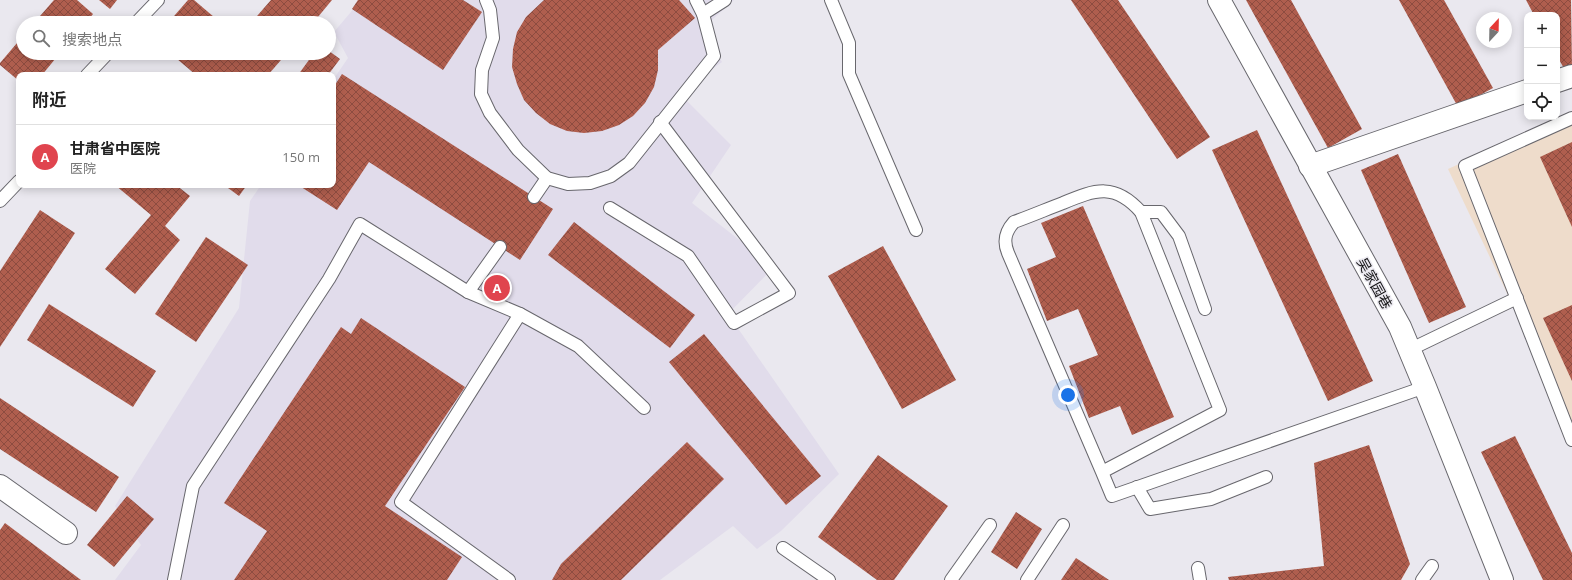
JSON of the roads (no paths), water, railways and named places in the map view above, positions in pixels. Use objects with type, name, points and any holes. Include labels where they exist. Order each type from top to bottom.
[{"type":"street","name":"吴家园巷","points":[[1219,0],[1400,327],[1502,580]]},
{"type":"street","points":[[1560,80],[1572,76]]},
{"type":"street","points":[[1310,166],[1524,92]]},
{"type":"street","points":[[0,486],[66,533]]},
{"type":"lane","points":[[143,16],[158,0]]},
{"type":"lane","points":[[486,0],[490,10],[493,38],[482,70],[481,94],[490,113],[518,150],[548,178],[568,184],[590,183],[611,176],[628,163],[714,56],[702,14],[696,0]]},
{"type":"lane","points":[[702,14],[725,0]]},
{"type":"lane","points":[[831,0],[849,43],[849,74],[916,230]]},
{"type":"lane","points":[[90,72],[101,60]]},
{"type":"lane","points":[[1572,118],[1465,166],[1572,440]]},
{"type":"lane","points":[[610,208],[688,256],[734,323],[789,292],[660,122]]},
{"type":"lane","points":[[534,198],[548,178]]},
{"type":"lane","points":[[0,201],[16,184]]},
{"type":"lane","points":[[1102,472],[1220,410],[1141,212],[1131,201],[1119,194],[1105,191],[1091,192],[1014,222],[1007,233],[1005,240],[1008,253],[1112,496],[1425,386]]},
{"type":"lane","points":[[1141,212],[1161,212],[1179,236],[1205,309]]},
{"type":"lane","points":[[174,580],[193,486],[329,279],[360,224],[468,292],[520,314],[578,346],[644,408]]},
{"type":"lane","points":[[468,292],[500,247]]},
{"type":"lane","points":[[1409,350],[1517,298]]},
{"type":"lane","points":[[509,580],[401,502],[520,314]]},
{"type":"lane","points":[[1138,487],[1150,509],[1211,499],[1266,478]]},
{"type":"lane","points":[[951,580],[990,525]]},
{"type":"lane","points":[[1027,580],[1063,525]]},
{"type":"lane","points":[[784,548],[829,580]]},
{"type":"lane","points":[[1422,580],[1432,566]]},
{"type":"lane","points":[[1198,568],[1200,580]]},
{"type":"place","name":"甘肃省中医院","points":[[497,288]]}]
